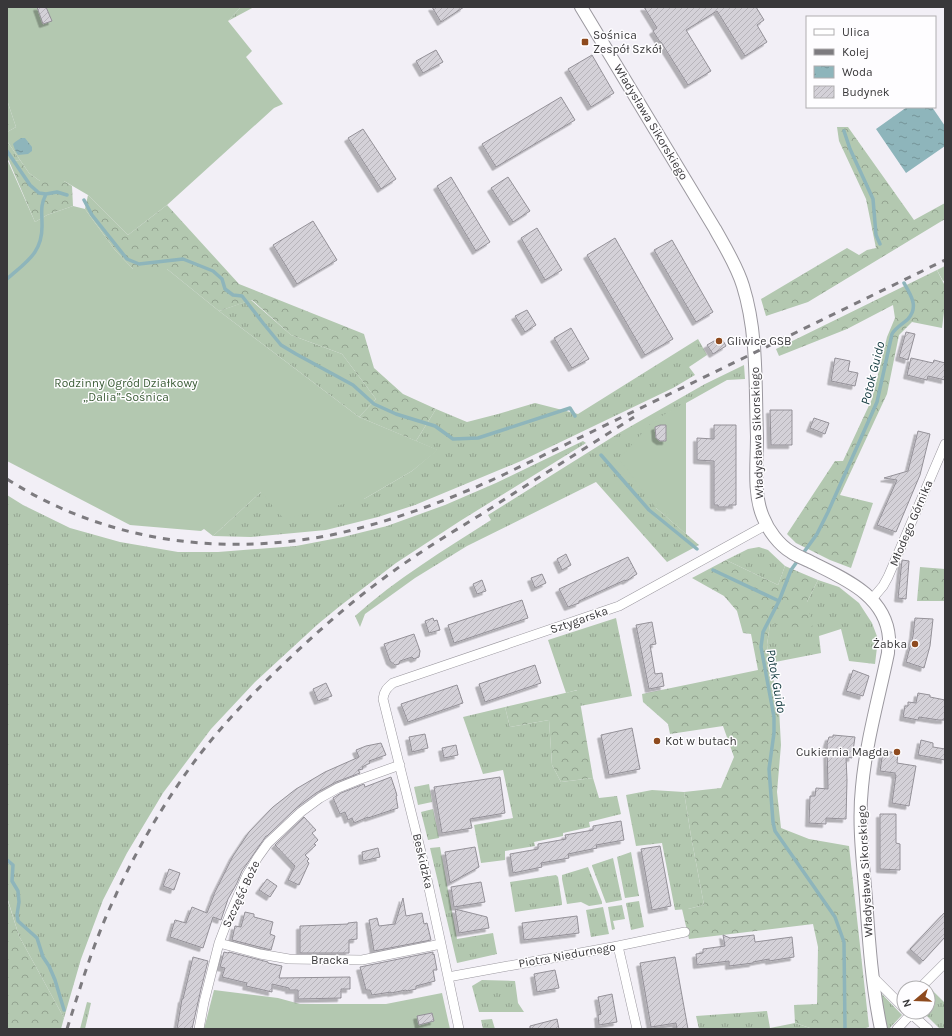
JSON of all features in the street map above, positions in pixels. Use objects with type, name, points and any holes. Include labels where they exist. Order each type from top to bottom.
[{"type":"street","name":"Władysława Sikorskiego","points":[[581,7],[715,228],[743,285],[750,313],[755,353],[757,485],[759,508],[766,525],[779,542],[790,552],[847,580],[862,590],[872,599],[884,618],[889,637],[888,653],[866,757],[860,809],[872,976],[874,995],[881,1029]]},
{"type":"street","name":"Młodego Górnika","points":[[872,599],[883,586],[888,576],[945,444]]},
{"type":"street","name":"Sztygarska","points":[[384,694],[388,687],[393,683],[619,606],[766,525]]},
{"type":"street","name":"Beskidzka","points":[[384,694],[383,699],[442,944],[459,1029]]},
{"type":"street","name":"Szczęść Boże","points":[[199,1029],[219,943],[247,875],[268,843],[301,812],[320,798],[338,788],[358,780],[400,766]]},
{"type":"street","name":"Piotra Niedurnego","points":[[448,977],[618,946],[685,932]]},
{"type":"street","name":"Bracka","points":[[219,943],[260,954],[288,959],[354,960],[362,960],[442,944]]},
{"type":"street","points":[[618,946],[637,1029]]},
{"type":"street","points":[[928,980],[945,963]]},
{"type":"street","points":[[872,976],[896,999]]},
{"type":"street","points":[[918,1020],[928,1029]]},
{"type":"green space","points":[[7,7],[241,7],[228,21],[252,51],[246,57],[283,104],[274,108],[167,205],[128,235],[88,195],[64,181],[40,181],[29,173],[7,141],[7,132],[16,127],[7,100]]},
{"type":"green space","points":[[241,7],[254,7],[228,21]]},
{"type":"green space","points":[[7,100],[16,127],[7,132]]},
{"type":"green space","points":[[837,127],[848,127],[914,220],[945,203],[945,219],[808,302],[766,316],[761,299],[847,248],[859,255],[867,250],[876,248],[866,199],[839,141]]},
{"type":"green space","points":[[7,141],[20,160],[9,161],[7,159]]},
{"type":"green space","name":"Rodzinny Ogród Działkowy „Dalia”-Sośnica","points":[[7,159],[35,222],[47,215],[73,206],[85,209],[115,250],[133,269],[167,269],[219,311],[359,417],[438,450],[412,471],[364,499],[284,519],[261,492],[213,536],[204,529],[201,531],[130,525],[7,461]]},
{"type":"green space","points":[[20,160],[29,173],[40,181],[64,181],[72,186],[73,206],[47,215],[35,222],[9,161]]},
{"type":"green space","points":[[88,195],[128,235],[167,205],[239,284],[364,334],[374,368],[403,394],[436,409],[416,441],[359,417],[376,399],[342,354],[291,335],[252,300],[219,311],[167,269],[133,269],[115,250],[85,209]]},
{"type":"green space","points":[[945,266],[945,280],[943,281],[937,270]]},
{"type":"green space","points":[[937,270],[945,286],[945,304],[942,328],[912,322],[899,335],[887,394],[840,495],[873,503],[851,568],[830,560],[796,543],[787,534],[835,461],[843,461],[872,399],[887,337],[895,318],[893,305],[847,329],[779,356],[776,349]]},
{"type":"green space","points":[[251,300],[291,335],[342,354],[376,399],[359,417],[219,311]]},
{"type":"green space","points":[[698,339],[707,355],[689,367],[695,375],[673,388],[521,461],[415,505],[378,517],[326,530],[251,537],[213,536],[261,492],[364,499],[412,471],[437,450],[416,441],[436,409],[467,422],[535,403],[578,414]]},
{"type":"green space","points":[[744,365],[745,379],[727,380],[654,421],[656,508],[699,545],[667,562],[596,482],[467,546],[415,578],[365,614],[360,627],[355,616],[371,602],[404,577],[491,520],[488,515],[619,433],[705,384]]},
{"type":"green space","points":[[686,402],[686,534],[656,508],[619,459],[653,421]]},
{"type":"green space","points":[[583,441],[586,443],[460,521],[396,563],[340,606],[318,624],[255,682],[211,729],[163,793],[127,853],[103,900],[81,959],[64,1018],[19,936],[7,897],[7,495],[23,505],[70,528],[120,542],[178,552],[218,552],[296,546],[343,537],[387,526],[445,505],[496,483]]},
{"type":"green space","points":[[759,547],[768,550],[785,566],[778,585],[726,560],[748,549]]},
{"type":"green space","points":[[726,560],[778,585],[785,566],[818,580],[807,602],[813,629],[770,624],[767,645],[779,709],[781,745],[777,792],[781,828],[809,839],[849,846],[869,1027],[863,1029],[813,1029],[795,1023],[794,1005],[817,1004],[818,947],[813,924],[689,939],[682,909],[704,905],[684,792],[721,788],[734,757],[723,726],[670,734],[668,724],[643,702],[642,694],[758,670],[751,634],[743,633],[737,611],[724,596],[692,578]]},
{"type":"green space","points":[[920,567],[945,569],[945,601],[917,601]]},
{"type":"green space","points":[[818,580],[839,587],[859,603],[872,623],[878,639],[875,664],[849,661],[841,629],[819,636],[821,653],[770,663],[767,645],[770,624],[807,602]]},
{"type":"green space","points":[[616,618],[632,696],[580,706],[577,690],[566,693],[548,640]]},
{"type":"green space","points":[[578,690],[593,778],[561,782],[552,765],[549,720],[510,727],[505,707]]},
{"type":"green space","points":[[505,707],[510,727],[549,720],[552,765],[561,782],[593,778],[599,798],[617,796],[621,814],[589,822],[590,827],[563,833],[563,836],[534,842],[535,846],[505,851],[505,860],[481,863],[474,825],[513,818],[503,770],[483,774],[463,717]]},
{"type":"green space","points":[[429,784],[432,802],[418,805],[414,787]]},
{"type":"green space","points":[[652,790],[684,792],[704,905],[688,909],[675,910],[662,843],[636,846],[626,795]]},
{"type":"green space","points":[[433,809],[439,838],[428,840],[421,812]]},
{"type":"green space","points":[[440,847],[457,939],[493,933],[497,954],[457,963],[430,848]]},
{"type":"green space","points":[[631,852],[639,896],[625,898],[617,857]]},
{"type":"green space","points":[[613,858],[622,900],[606,903],[592,865]]},
{"type":"green space","points":[[588,867],[602,904],[589,906],[581,902],[567,904],[562,875]]},
{"type":"green space","points":[[556,875],[558,877],[562,905],[515,912],[510,882]]},
{"type":"green space","points":[[7,898],[19,936],[64,1018],[61,1029],[7,1029]]},
{"type":"green space","points":[[639,901],[644,927],[631,930],[626,903]]},
{"type":"green space","points":[[622,905],[625,919],[613,921],[615,929],[612,930],[608,907]]},
{"type":"green space","points":[[603,907],[609,934],[591,937],[586,910]]},
{"type":"green space","points":[[482,980],[515,981],[518,1003],[524,1012],[479,1012],[472,986]]},
{"type":"green space","points":[[214,990],[278,998],[300,1004],[386,1004],[442,993],[450,1029],[204,1029]]},
{"type":"green space","points":[[882,994],[896,1009],[896,1020],[897,1020],[889,1029],[887,1028],[880,997]]},
{"type":"green space","points":[[936,994],[945,1003],[945,1028],[940,1029],[931,1020],[936,1020]]},
{"type":"green space","points":[[87,1002],[91,1003],[85,1029],[80,1029]]},
{"type":"green space","points":[[767,1011],[770,1028],[795,1023],[813,1029],[699,1029],[696,1016]]},
{"type":"green space","points":[[492,1019],[495,1029],[483,1029],[481,1020]]},
{"type":"water","points":[[906,108],[933,108],[945,126],[945,146],[906,173],[876,129]]},
{"type":"water","points":[[21,138],[25,138],[32,147],[32,151],[28,154],[18,155],[15,150],[13,144]]},
{"type":"building","points":[[37,7],[46,7],[52,21],[43,24]]},
{"type":"building","points":[[432,7],[464,7],[441,22]]},
{"type":"building","points":[[644,7],[756,7],[764,20],[757,25],[767,42],[745,56],[717,11],[686,30],[711,71],[688,85],[653,31],[657,28]]},
{"type":"building","points":[[436,50],[443,62],[423,73],[416,61]]},
{"type":"building","points":[[592,55],[614,93],[591,107],[568,69]]},
{"type":"building","points":[[561,97],[575,120],[496,167],[482,144]]},
{"type":"building","points":[[363,129],[396,179],[381,189],[348,138]]},
{"type":"building","points":[[451,177],[490,242],[476,251],[437,186]]},
{"type":"building","points":[[508,177],[530,211],[513,222],[491,188]]},
{"type":"building","points":[[313,221],[337,260],[297,284],[273,245]]},
{"type":"building","points":[[537,228],[562,270],[545,280],[521,238]]},
{"type":"building","points":[[615,238],[673,339],[645,355],[587,255]]},
{"type":"building","points":[[672,240],[713,312],[696,322],[654,250]]},
{"type":"building","points":[[527,310],[536,325],[525,332],[515,316]]},
{"type":"building","points":[[571,328],[589,359],[572,368],[554,338]]},
{"type":"building","points":[[906,332],[915,334],[908,360],[899,357]]},
{"type":"building","name":"Gliwice GSB","points":[[721,337],[726,346],[713,354],[707,345]]},
{"type":"building","points":[[835,358],[850,361],[848,371],[858,373],[855,386],[831,381]]},
{"type":"building","points":[[911,358],[933,363],[934,360],[945,363],[945,380],[928,376],[927,380],[907,375]]},
{"type":"building","points":[[770,410],[792,410],[792,445],[771,445]]},
{"type":"building","points":[[814,418],[829,423],[825,434],[810,428]]},
{"type":"building","points":[[666,425],[666,441],[660,441],[656,438],[655,427]]},
{"type":"building","points":[[714,425],[736,425],[736,505],[729,505],[729,507],[718,507],[718,505],[714,505],[714,461],[697,460],[697,438],[714,439]]},
{"type":"building","points":[[918,431],[930,434],[920,475],[896,532],[877,525],[897,480],[884,478],[908,471]]},
{"type":"building","points":[[566,554],[571,565],[562,570],[557,559]]},
{"type":"building","points":[[628,557],[637,574],[626,581],[625,580],[568,607],[559,589]]},
{"type":"building","points":[[902,560],[909,561],[906,599],[898,598]]},
{"type":"building","points":[[542,574],[546,583],[535,588],[531,578]]},
{"type":"building","points":[[482,580],[486,591],[477,594],[473,584]]},
{"type":"building","points":[[522,600],[528,618],[454,643],[448,625]]},
{"type":"building","points":[[433,618],[434,621],[437,620],[440,630],[429,633],[425,621]]},
{"type":"building","points":[[915,618],[933,619],[930,646],[924,668],[906,662],[913,636]]},
{"type":"building","points":[[652,622],[656,644],[650,645],[655,674],[662,673],[664,686],[649,689],[636,625]]},
{"type":"building","points":[[414,634],[420,651],[419,657],[414,659],[412,657],[400,661],[399,664],[395,665],[390,661],[384,644]]},
{"type":"building","points":[[535,665],[541,683],[485,702],[479,684]]},
{"type":"building","points":[[853,670],[869,676],[863,696],[846,691]]},
{"type":"building","points":[[326,683],[332,696],[318,701],[313,689]]},
{"type":"building","points":[[457,685],[463,703],[408,722],[401,704]]},
{"type":"building","points":[[918,693],[945,700],[945,720],[919,717],[918,720],[903,717],[905,706],[908,706],[908,702],[916,703]]},
{"type":"building","points":[[632,728],[640,769],[609,775],[601,735]]},
{"type":"building","points":[[425,734],[428,748],[412,752],[409,737]]},
{"type":"building","points":[[833,735],[855,737],[852,758],[846,757],[846,819],[826,818],[826,824],[809,823],[810,796],[815,796],[816,788],[828,789],[827,743],[829,737],[833,737]]},
{"type":"building","points":[[921,740],[933,743],[933,747],[945,749],[945,760],[918,755]]},
{"type":"building","points":[[381,743],[386,755],[369,761],[370,763],[362,767],[363,769],[358,770],[360,773],[336,782],[316,793],[296,808],[266,836],[242,871],[228,899],[221,920],[213,917],[203,948],[170,937],[175,920],[186,923],[192,907],[207,913],[214,894],[233,856],[249,832],[273,807],[296,789],[325,772],[359,757],[356,750]]},
{"type":"building","points":[[456,745],[458,755],[444,758],[442,748]]},
{"type":"building","points":[[883,751],[898,753],[897,763],[916,766],[909,806],[892,803],[896,775],[895,773],[880,771]]},
{"type":"building","points":[[391,777],[397,796],[398,808],[354,823],[352,818],[348,820],[345,812],[340,814],[333,798],[341,793],[364,784],[365,787]]},
{"type":"building","points":[[500,777],[505,813],[470,819],[472,828],[442,833],[434,787]]},
{"type":"building","points":[[880,814],[896,814],[896,843],[900,844],[900,870],[880,869]]},
{"type":"building","points":[[304,817],[316,830],[312,833],[318,840],[314,844],[316,845],[305,855],[309,859],[307,861],[309,863],[299,885],[288,880],[295,866],[275,845]]},
{"type":"building","points":[[621,821],[624,840],[596,845],[597,848],[568,854],[569,858],[541,863],[542,867],[513,873],[510,854],[538,849],[538,844],[566,839],[565,835],[593,830],[593,826]]},
{"type":"building","points":[[660,846],[671,906],[652,910],[641,849]]},
{"type":"building","points":[[475,847],[479,867],[450,883],[445,852]]},
{"type":"building","points":[[378,848],[380,857],[363,861],[362,852]]},
{"type":"building","points":[[169,869],[180,873],[174,890],[163,886]]},
{"type":"building","points":[[267,879],[277,886],[270,897],[259,890]]},
{"type":"building","points":[[481,882],[485,902],[454,907],[451,887]]},
{"type":"building","points":[[403,898],[406,916],[422,913],[424,924],[427,923],[431,940],[374,951],[369,920],[377,918],[379,926],[395,924]]},
{"type":"building","points":[[455,909],[487,917],[489,928],[459,933]]},
{"type":"building","points":[[245,912],[254,914],[254,917],[273,922],[270,934],[275,936],[271,950],[232,940],[235,926],[241,927]]},
{"type":"building","points":[[945,912],[945,937],[923,961],[910,949]]},
{"type":"building","points":[[577,916],[579,933],[524,940],[522,923]]},
{"type":"building","points":[[357,922],[357,939],[349,940],[349,953],[300,953],[300,926],[348,924]]},
{"type":"building","points":[[723,935],[730,938],[754,935],[755,942],[792,937],[794,957],[769,961],[769,959],[729,966],[729,961],[697,965],[696,954],[703,953],[703,949],[725,946]]},
{"type":"building","points":[[224,952],[282,966],[279,978],[350,977],[350,989],[341,989],[341,998],[298,999],[298,990],[289,990],[289,988],[272,984],[272,992],[246,986],[247,983],[222,977],[225,968],[220,967]]},
{"type":"building","points":[[433,952],[437,970],[433,970],[435,981],[416,986],[416,989],[407,991],[372,995],[370,990],[366,990],[360,967]]},
{"type":"building","points":[[193,957],[208,961],[192,1029],[177,1029],[182,999]]},
{"type":"building","points":[[675,957],[688,1029],[677,1029],[676,1023],[651,1027],[640,963]]},
{"type":"building","points":[[555,970],[559,988],[537,992],[534,974]]},
{"type":"building","points":[[612,994],[617,1022],[599,1025],[598,1015],[601,1014],[598,997]]},
{"type":"building","points":[[432,1013],[434,1021],[419,1025],[417,1016]]},
{"type":"building","points":[[557,1019],[559,1029],[530,1029],[530,1026]]},
{"type":"waterway","name":"Potok Guido","points":[[844,131],[850,149],[873,199],[876,235],[880,244]]},
{"type":"waterway","points":[[7,151],[30,185],[39,193],[46,194],[57,192],[67,195]]},
{"type":"waterway","points":[[7,279],[27,262],[40,242],[42,234],[42,206],[46,194]]},
{"type":"waterway","points":[[84,200],[92,215],[127,259],[139,264],[183,259],[213,271],[222,279],[225,289],[233,295],[242,296],[281,345],[353,385],[374,404],[396,414],[435,426],[453,439],[478,438],[570,408],[575,416]]},
{"type":"waterway","name":"Potok Guido","points":[[845,1029],[844,942],[835,917],[775,831],[773,822],[769,769],[774,733],[774,717],[761,647],[763,632],[779,601],[791,570],[817,534],[877,402],[892,334],[908,319],[913,310],[913,301],[904,283]]},
{"type":"waterway","points":[[601,455],[649,510],[697,549]]},
{"type":"waterway","points":[[713,570],[779,601]]},
{"type":"waterway","points":[[7,860],[13,865],[12,881],[18,891],[18,921],[37,938],[43,957],[55,980],[64,1010]]},
{"type":"railway","points":[[7,479],[44,500],[83,517],[122,530],[163,538],[205,543],[247,544],[289,541],[331,535],[353,530],[398,517],[484,484],[945,260]]},
{"type":"railway","points":[[67,1029],[100,931],[132,862],[162,809],[185,774],[231,717],[305,644],[347,607],[380,581],[431,545],[634,417]]},
{"type":"place","name":"Sośnica Zespół Szkół","points":[[585,42]]},
{"type":"place","name":"Gliwice GSB","points":[[719,341]]},
{"type":"place","name":"Żabka","points":[[915,644]]},
{"type":"place","name":"Kot w butach","points":[[657,741]]},
{"type":"place","name":"Cukiernia Magda","points":[[897,752]]}]
